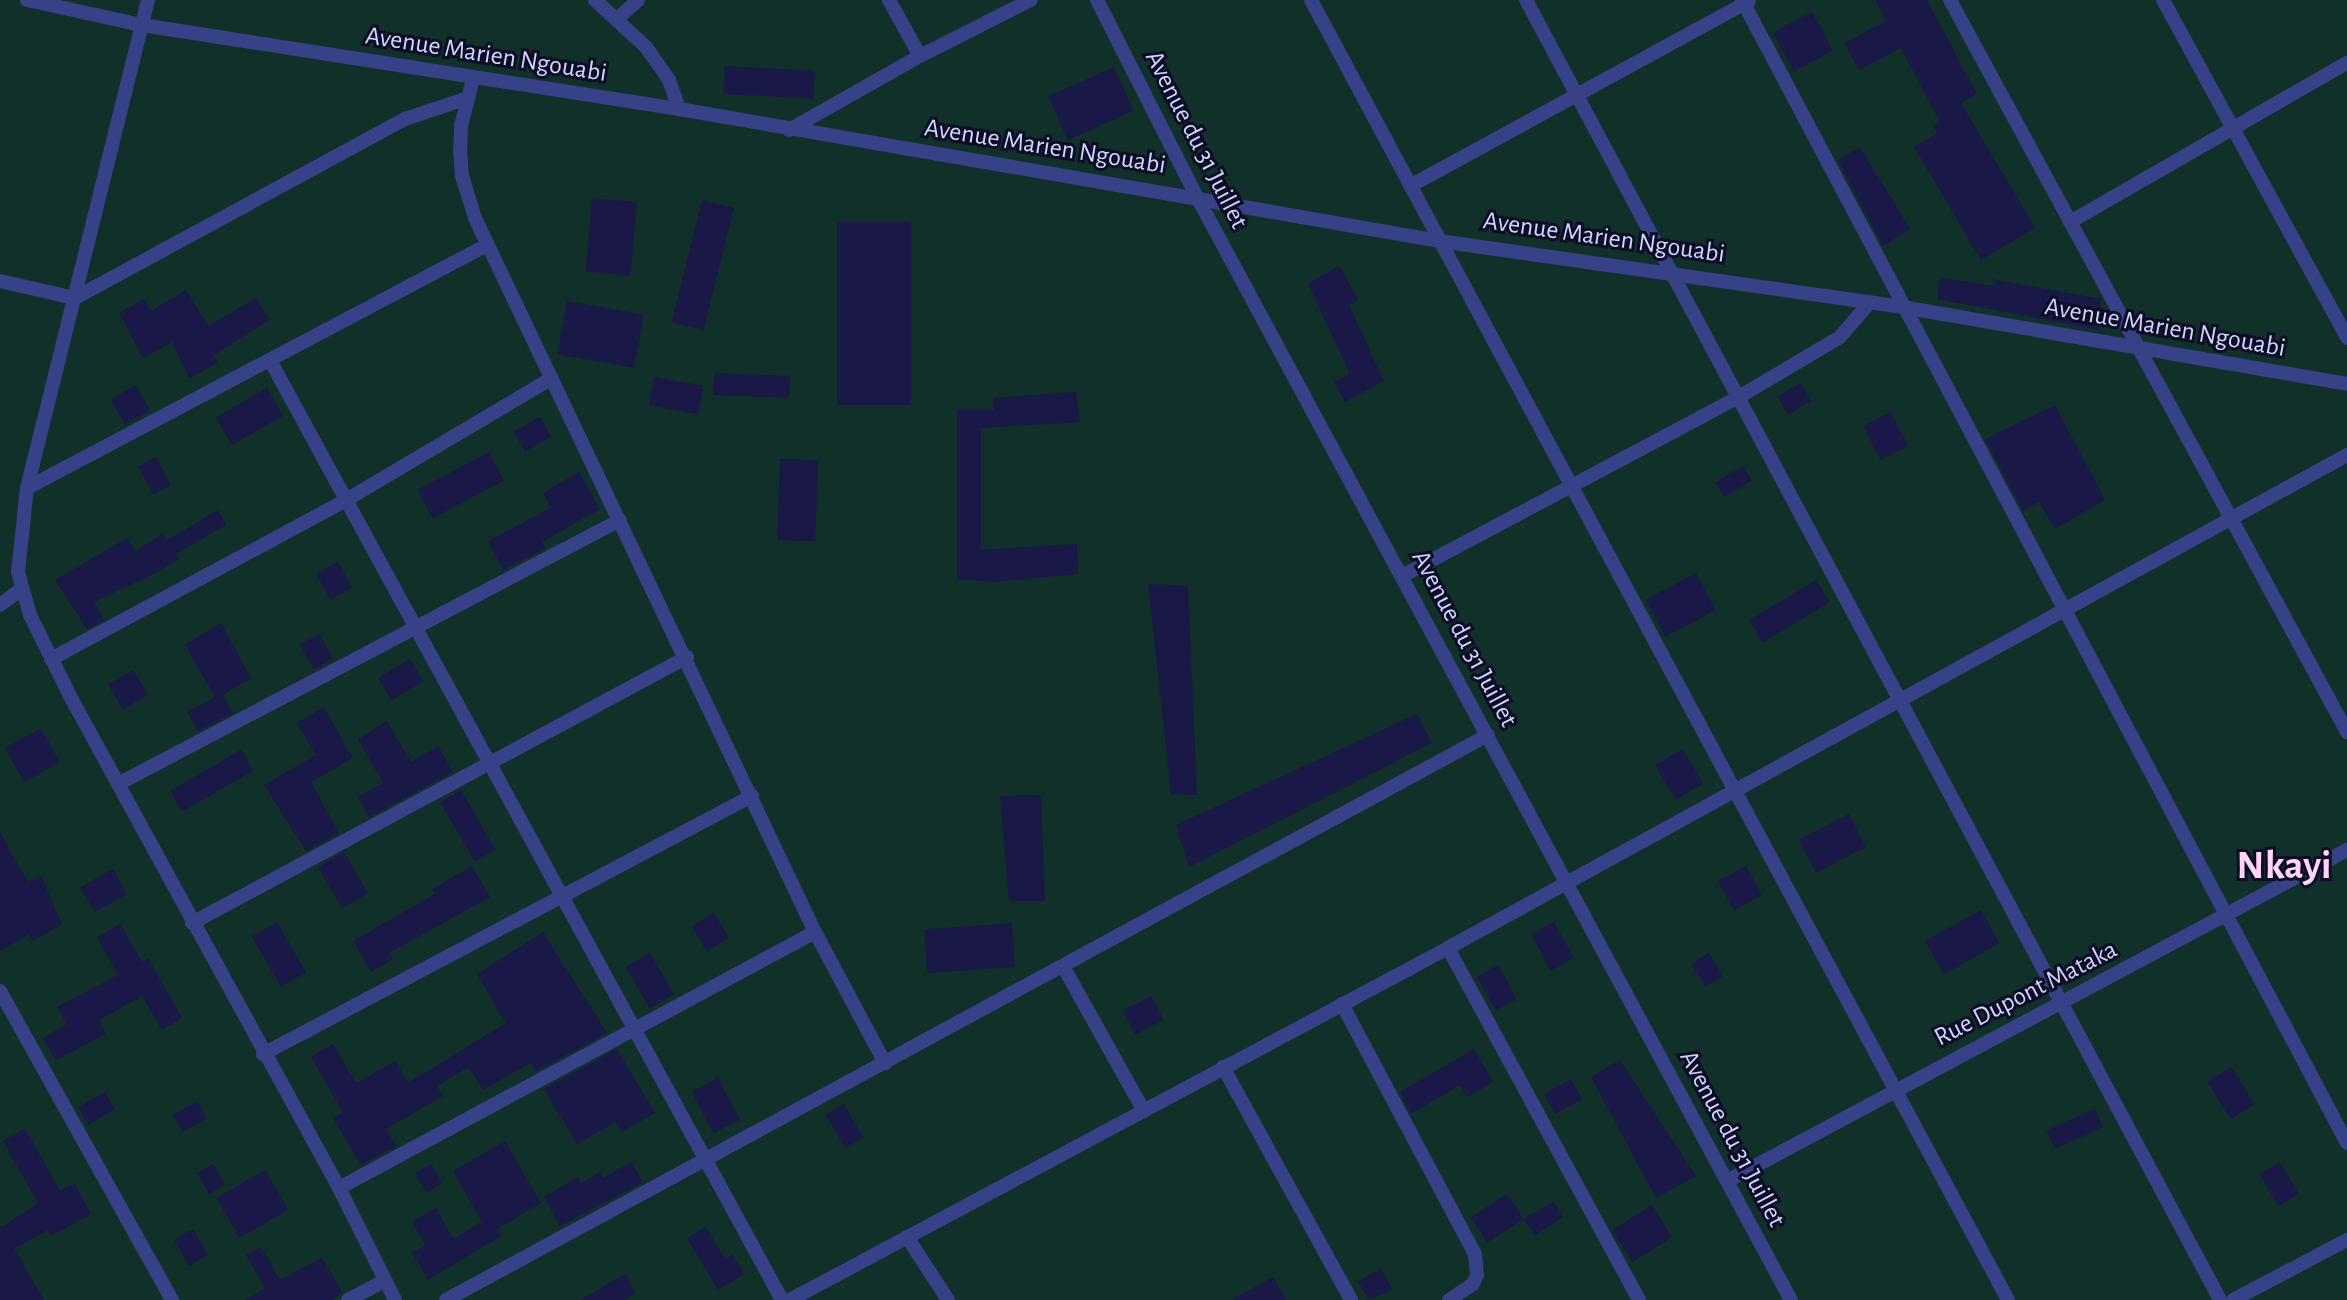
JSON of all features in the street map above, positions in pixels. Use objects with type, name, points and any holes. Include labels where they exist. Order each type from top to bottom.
[{"type":"street","name":"Avenue Marien Ngouabi","points":[[27,0],[142,25],[473,79],[679,109],[1439,240],[1671,271],[1908,308],[2142,351],[2347,384]]},
{"type":"street","points":[[148,0],[27,488],[16,551],[21,589],[51,659],[263,1054],[339,1188],[395,1300]]},
{"type":"street","points":[[595,0],[626,7],[646,47],[669,80],[679,109]]},
{"type":"street","points":[[889,0],[920,56]]},
{"type":"street","points":[[789,130],[920,56],[1031,0]]},
{"type":"street","name":"Avenue du 31 Juillet","points":[[1097,0],[1196,197],[1791,1300]]},
{"type":"street","points":[[1311,0],[1737,788],[2008,1300]]},
{"type":"street","points":[[1526,0],[1898,701],[2065,1004],[2220,1300]]},
{"type":"street","points":[[1950,0],[2347,732]]},
{"type":"street","points":[[2163,0],[2347,338]]},
{"type":"street","points":[[1410,186],[1578,97],[1745,1],[2347,1143]]},
{"type":"street","points":[[2070,222],[2347,63]]},
{"type":"street","points":[[473,79],[461,126],[462,176],[488,245],[687,657],[815,932],[885,1063]]},
{"type":"street","points":[[0,281],[75,298],[405,118],[468,98]]},
{"type":"street","points":[[27,488],[271,362],[488,245]]},
{"type":"street","points":[[1402,576],[1571,483],[1737,398],[1840,337],[1870,302]]},
{"type":"street","points":[[271,362],[560,899],[782,1300]]},
{"type":"street","points":[[51,659],[346,500],[552,378]]},
{"type":"street","points":[[790,1300],[1448,948],[1737,788],[2066,612],[2347,455]]},
{"type":"street","points":[[118,784],[620,520]]},
{"type":"street","points":[[0,605],[21,589]]},
{"type":"street","points":[[192,923],[687,657]]},
{"type":"street","points":[[446,1300],[1064,968],[1488,735]]},
{"type":"street","points":[[263,1054],[752,796]]},
{"type":"street","name":"Rue Dupont Mataka","points":[[1727,1181],[1896,1088],[2065,1004],[2347,850]]},
{"type":"street","points":[[339,1188],[632,1028],[815,932]]},
{"type":"street","points":[[1448,948],[1639,1300]]},
{"type":"street","points":[[1064,968],[1144,1111]]},
{"type":"street","points":[[0,991],[173,1300]]},
{"type":"street","points":[[1342,1004],[1475,1254],[1477,1275],[1473,1284],[1449,1300]]},
{"type":"street","points":[[1223,1068],[1351,1300]]},
{"type":"street","points":[[907,1237],[948,1300]]},
{"type":"street","points":[[2233,1300],[2347,1240]]},
{"type":"street","points":[[348,1300],[384,1281]]},
{"type":"green space","points":[[0,0],[2347,0],[2347,1300],[0,1300]]},
{"type":"building","points":[[1875,0],[1927,0],[1977,94],[1961,103],[2035,228],[1981,260],[1914,147],[1937,133],[1933,126],[1940,122],[1901,48],[1859,70],[1844,43],[1886,21]]},
{"type":"building","points":[[1812,12],[1833,51],[1794,72],[1773,33]]},
{"type":"building","points":[[725,66],[815,71],[813,99],[724,94]]},
{"type":"building","points":[[1114,67],[1134,111],[1068,140],[1048,96]]},
{"type":"building","points":[[1860,147],[1910,229],[1883,246],[1838,160]]},
{"type":"building","points":[[592,198],[637,202],[630,276],[586,272]]},
{"type":"building","points":[[702,200],[734,208],[704,330],[672,322]]},
{"type":"building","points":[[837,222],[911,222],[911,405],[837,405]]},
{"type":"building","points":[[1340,266],[1358,300],[1349,305],[1384,381],[1345,402],[1334,382],[1350,374],[1308,283]]},
{"type":"building","points":[[1940,278],[1997,286],[1992,279],[2101,299],[2099,330],[1937,299]]},
{"type":"building","points":[[186,290],[208,326],[256,298],[270,320],[214,355],[218,363],[189,378],[172,342],[143,358],[119,313],[144,299],[151,311]]},
{"type":"building","points":[[567,301],[644,315],[634,368],[558,354]]},
{"type":"building","points":[[714,373],[790,376],[789,398],[713,395]]},
{"type":"building","points":[[654,377],[703,386],[698,414],[649,406]]},
{"type":"building","points":[[1801,383],[1811,401],[1788,414],[1777,396]]},
{"type":"building","points":[[136,385],[150,410],[125,424],[111,399]]},
{"type":"building","points":[[267,388],[283,416],[232,445],[216,418]]},
{"type":"building","points":[[1076,392],[1080,422],[981,428],[981,550],[1077,544],[1078,574],[994,582],[957,579],[957,410],[994,410],[993,398]]},
{"type":"building","points":[[2055,405],[2105,500],[2055,529],[2039,502],[2023,511],[1985,439]]},
{"type":"building","points":[[1891,412],[1908,446],[1881,460],[1863,426]]},
{"type":"building","points":[[540,417],[551,437],[525,452],[514,432]]},
{"type":"building","points":[[489,452],[504,480],[433,518],[417,490]]},
{"type":"building","points":[[156,457],[171,485],[153,495],[138,466]]},
{"type":"building","points":[[780,459],[818,460],[815,541],[777,540]]},
{"type":"building","points":[[1743,466],[1752,481],[1724,497],[1716,482]]},
{"type":"building","points":[[579,472],[600,509],[542,542],[546,548],[503,570],[488,541],[551,508],[543,493]]},
{"type":"building","points":[[218,510],[226,525],[176,554],[179,559],[158,572],[94,602],[104,620],[87,629],[55,580],[127,538],[135,552],[163,533],[167,540]]},
{"type":"building","points":[[338,562],[352,587],[330,599],[316,574]]},
{"type":"building","points":[[1696,573],[1716,610],[1665,637],[1646,600]]},
{"type":"building","points":[[1816,580],[1829,602],[1763,642],[1749,620]]},
{"type":"building","points":[[1148,584],[1188,586],[1197,795],[1171,794]]},
{"type":"building","points":[[221,623],[251,678],[223,695],[233,713],[198,731],[187,712],[215,697],[185,645]]},
{"type":"building","points":[[319,634],[333,658],[314,669],[300,645]]},
{"type":"building","points":[[410,659],[423,681],[392,700],[378,678]]},
{"type":"building","points":[[133,670],[148,695],[123,710],[108,685]]},
{"type":"building","points":[[324,707],[353,758],[311,782],[339,833],[306,851],[264,785],[316,755],[297,723]]},
{"type":"building","points":[[1417,714],[1432,743],[1189,867],[1176,825]]},
{"type":"building","points":[[387,721],[411,762],[438,746],[453,772],[369,817],[358,797],[383,783],[358,739]]},
{"type":"building","points":[[41,728],[60,762],[24,782],[5,748]]},
{"type":"building","points":[[1683,749],[1703,784],[1675,800],[1655,765]]},
{"type":"building","points":[[241,750],[253,771],[182,812],[170,791]]},
{"type":"building","points":[[461,790],[495,850],[475,862],[440,802]]},
{"type":"building","points":[[1041,795],[1045,901],[1009,901],[1000,796]]},
{"type":"building","points":[[1849,814],[1866,847],[1816,872],[1799,839]]},
{"type":"building","points":[[0,832],[28,882],[41,876],[62,924],[33,941],[29,934],[0,951]]},
{"type":"building","points":[[344,852],[368,894],[342,909],[318,867]]},
{"type":"building","points":[[472,866],[490,897],[389,953],[393,959],[371,972],[353,941],[435,894],[432,889]]},
{"type":"building","points":[[1746,866],[1762,895],[1734,910],[1718,882]]},
{"type":"building","points":[[113,869],[127,894],[95,912],[81,887]]},
{"type":"building","points":[[1981,910],[1999,943],[1943,974],[1925,941]]},
{"type":"building","points":[[714,913],[729,938],[707,951],[692,926]]},
{"type":"building","points":[[277,922],[306,972],[281,987],[252,936]]},
{"type":"building","points":[[1554,922],[1574,958],[1551,970],[1531,935]]},
{"type":"building","points":[[1012,923],[1015,967],[927,973],[924,929]]},
{"type":"building","points":[[120,924],[142,962],[148,958],[182,1018],[162,1030],[142,996],[99,1020],[106,1034],[56,1060],[43,1038],[67,1024],[57,1007],[118,975],[97,937]]},
{"type":"building","points":[[543,932],[607,1033],[535,1072],[530,1063],[483,1090],[469,1067],[437,1086],[443,1096],[386,1129],[396,1146],[361,1165],[333,1118],[343,1112],[311,1057],[333,1044],[356,1083],[396,1061],[408,1083],[506,1023],[477,974]]},
{"type":"building","points":[[650,953],[674,995],[650,1009],[626,967]]},
{"type":"building","points":[[1709,953],[1723,976],[1705,987],[1691,964]]},
{"type":"building","points":[[1498,965],[1517,999],[1496,1011],[1477,977]]},
{"type":"building","points":[[1151,996],[1164,1020],[1135,1035],[1123,1011]]},
{"type":"building","points":[[617,1049],[655,1113],[622,1132],[616,1122],[577,1144],[544,1089]]},
{"type":"building","points":[[1474,1049],[1493,1082],[1467,1097],[1460,1085],[1411,1114],[1400,1092]]},
{"type":"building","points":[[1620,1060],[1696,1176],[1656,1198],[1591,1077]]},
{"type":"building","points":[[2231,1067],[2254,1104],[2231,1119],[2207,1082]]},
{"type":"building","points":[[718,1078],[740,1119],[714,1134],[692,1092]]},
{"type":"building","points":[[1571,1079],[1582,1099],[1555,1114],[1544,1094]]},
{"type":"building","points":[[105,1092],[115,1109],[88,1125],[78,1108]]},
{"type":"building","points":[[197,1101],[207,1118],[183,1132],[173,1115]]},
{"type":"building","points":[[844,1104],[864,1138],[845,1148],[826,1114]]},
{"type":"building","points":[[2095,1109],[2103,1127],[2055,1149],[2047,1131]]},
{"type":"building","points":[[25,1128],[60,1191],[74,1183],[91,1214],[51,1236],[48,1230],[14,1249],[44,1300],[0,1300],[0,1224],[2,1227],[38,1203],[3,1141]]},
{"type":"building","points":[[505,1141],[541,1203],[497,1229],[501,1236],[428,1280],[412,1253],[425,1245],[412,1222],[436,1208],[453,1239],[482,1222],[453,1171]]},
{"type":"building","points":[[631,1162],[643,1182],[560,1226],[544,1197],[578,1177],[581,1183],[600,1172],[604,1178]]},
{"type":"building","points":[[2280,1162],[2299,1194],[2278,1206],[2259,1174]]},
{"type":"building","points":[[213,1164],[225,1185],[209,1194],[197,1173]]},
{"type":"building","points":[[431,1164],[442,1183],[426,1192],[415,1173]]},
{"type":"building","points":[[265,1170],[288,1210],[240,1238],[217,1198]]},
{"type":"building","points":[[1507,1194],[1523,1219],[1487,1243],[1471,1217]]},
{"type":"building","points":[[1554,1202],[1563,1217],[1535,1235],[1523,1219]]},
{"type":"building","points":[[1652,1205],[1672,1237],[1632,1262],[1612,1230]]},
{"type":"building","points":[[706,1227],[725,1259],[732,1254],[744,1274],[718,1290],[687,1238]]},
{"type":"building","points":[[193,1229],[208,1255],[189,1266],[174,1240]]},
{"type":"building","points":[[261,1247],[280,1280],[322,1258],[342,1292],[333,1300],[245,1300],[265,1288],[246,1255]]},
{"type":"building","points":[[1381,1268],[1393,1290],[1369,1300],[1358,1282]]},
{"type":"building","points":[[625,1274],[636,1293],[624,1300],[580,1300]]},
{"type":"building","points":[[1273,1277],[1286,1300],[1232,1300]]},
{"type":"district","name":"Nkayi","points":[[2284,866]]}]
